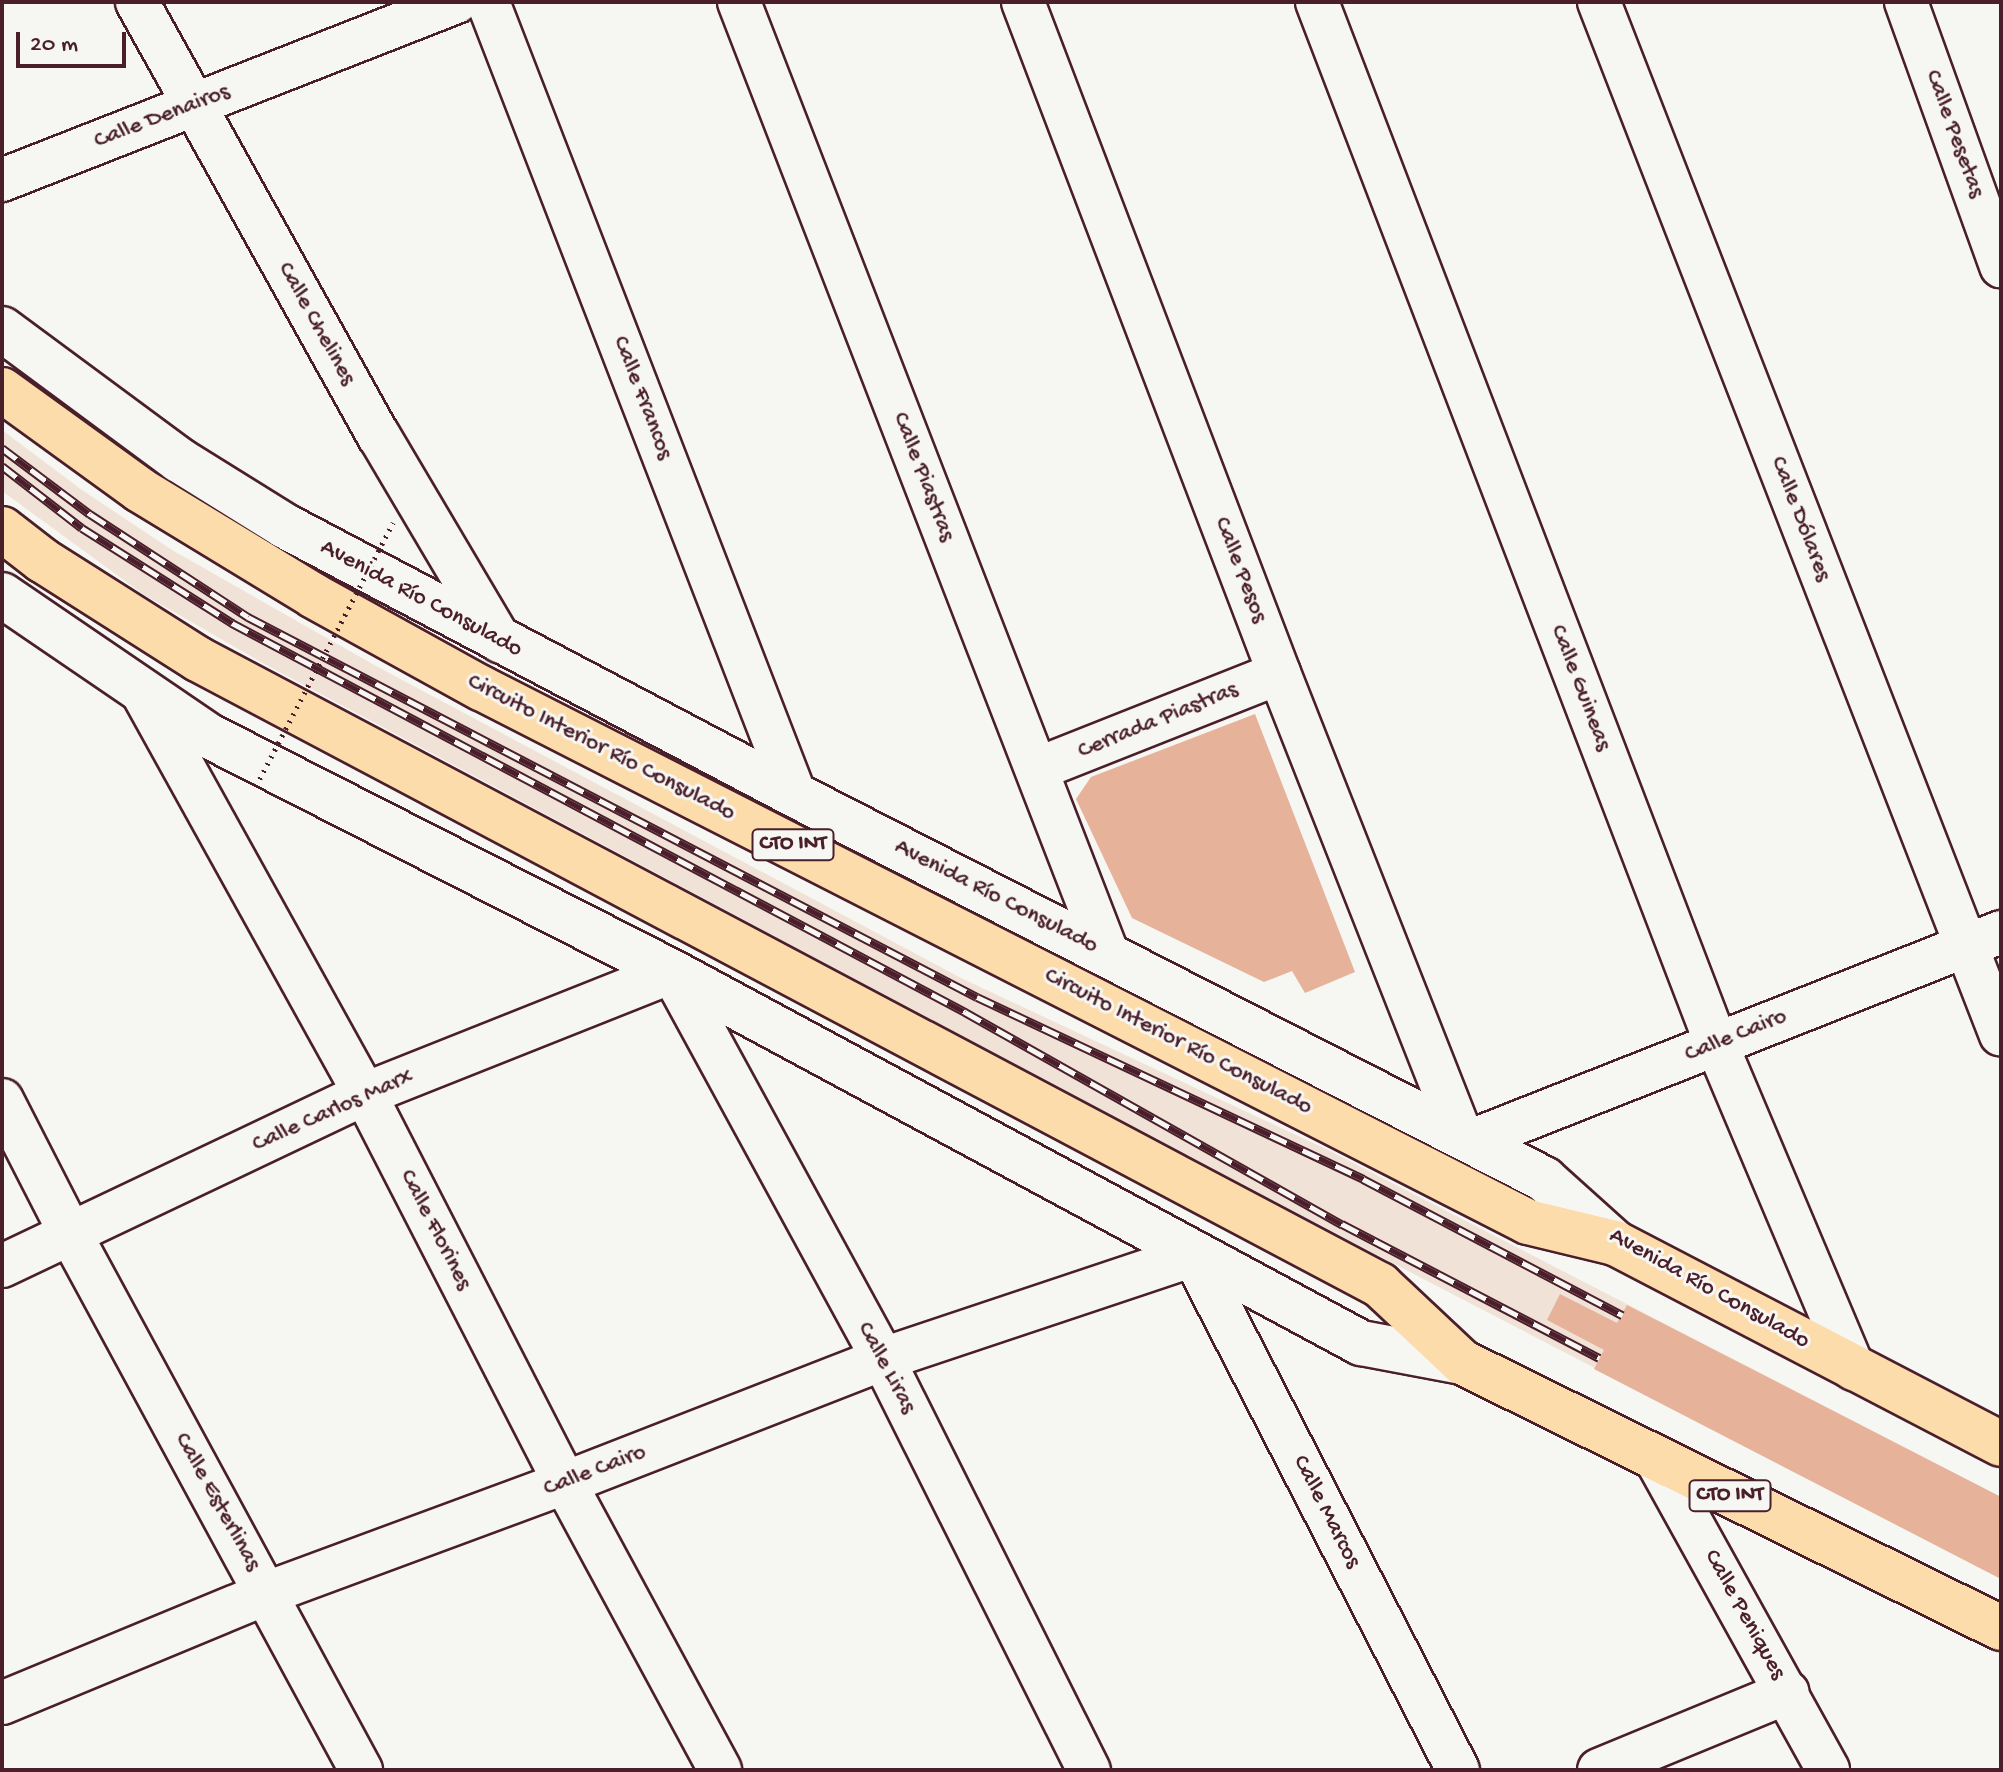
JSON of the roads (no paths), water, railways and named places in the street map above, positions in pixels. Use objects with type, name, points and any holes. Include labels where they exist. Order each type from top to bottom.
[{"type":"highway","name":"Circuito Interior Río Consulado","points":[[2,390],[140,490],[314,596],[481,688],[1528,1222],[1615,1243]]},
{"type":"highway","name":"CTO INT","points":[[2,529],[42,560],[198,659],[1380,1285],[1462,1362],[1657,1461],[2001,1628]]},
{"type":"highway","name":"Avenida Río Consulado","points":[[1615,1243],[2001,1444]]},
{"type":"main road","name":"Avenida Río Consulado","points":[[2,329],[179,460],[285,526],[795,795],[1107,952],[1544,1179],[1615,1243]]},
{"type":"main road","name":"CTO INT","points":[[11,612],[209,736],[672,972],[1361,1343],[1462,1362]]},
{"type":"street","name":"Calle Chelines","points":[[137,2],[379,436],[501,642]]},
{"type":"street","name":"Calle Denairos","points":[[2,180],[456,2]]},
{"type":"street","name":"Calle Francos","points":[[488,2],[795,795]]},
{"type":"street","name":"Calle Piastras","points":[[739,2],[1107,952]]},
{"type":"street","name":"Calle Pesos","points":[[1023,2],[1279,673],[1467,1139]]},
{"type":"street","name":"Calle Guineas","points":[[1317,2],[1716,1043],[1854,1369]]},
{"type":"street","name":"Calle Dólares","points":[[1599,2],[1983,938],[2001,1035]]},
{"type":"street","name":"Calle Pesetas","points":[[1906,2],[2001,266]]},
{"type":"street","name":"Cerrada Piastras","points":[[1037,769],[1279,673]]},
{"type":"street","name":"Calle Florines","points":[[143,694],[365,1094],[565,1483],[720,1770]]},
{"type":"street","name":"Calle Cairo","points":[[1467,1139],[1983,938]]},
{"type":"street","name":"Calle Carlos Marx","points":[[2,1266],[365,1094],[672,972]]},
{"type":"street","name":"Calle Liras","points":[[672,972],[883,1359],[1089,1770]]},
{"type":"street","name":"Calle Esterlinas","points":[[2,1100],[71,1235],[361,1770]]},
{"type":"street","name":"Calle Cairo","points":[[2,1703],[267,1593],[565,1483],[883,1359],[1193,1255]]},
{"type":"street","name":"Calle Marcos","points":[[1193,1255],[1458,1770]]},
{"type":"street","name":"Calle Peniques","points":[[1657,1461],[1788,1692],[1828,1770]]},
{"type":"street","points":[[1599,1770],[1788,1692]]},
{"type":"railway","points":[[2,448],[90,514],[248,617],[977,997],[1363,1179],[1622,1315]]},
{"type":"railway","points":[[2,466],[82,528],[232,623],[965,1012],[1342,1224],[1599,1358]]}]
